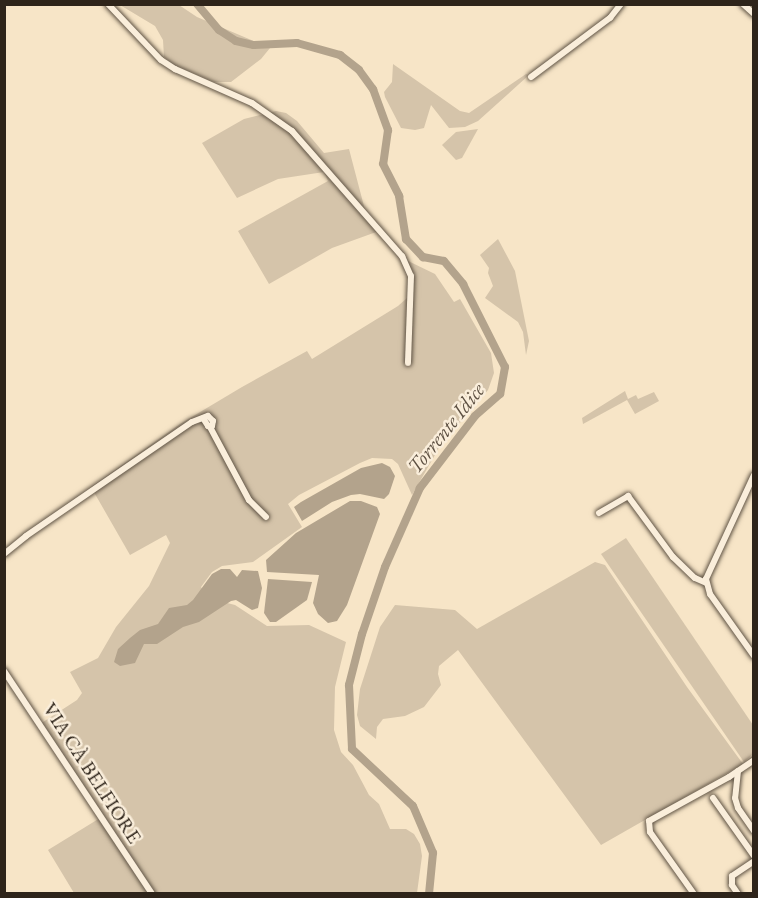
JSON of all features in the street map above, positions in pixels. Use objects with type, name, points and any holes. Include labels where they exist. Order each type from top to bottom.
[{"type":"street","points":[[108,4],[161,60],[175,69],[252,103],[292,131],[402,256],[411,276],[408,363]]},
{"type":"street","points":[[531,77],[610,18],[621,4]]},
{"type":"street","points":[[743,4],[753,14]]},
{"type":"street","points":[[4,554],[34,531],[122,473],[182,428],[203,418],[249,500],[266,517]]},
{"type":"street","points":[[706,583],[711,564],[730,531],[753,476]]},
{"type":"street","points":[[600,513],[628,496],[673,557],[695,578],[706,583],[753,656]]},
{"type":"street","name":"VIA CÀ BELFIORE","points":[[4,671],[152,894]]},
{"type":"street","points":[[694,894],[651,832],[649,821],[729,777],[753,760]]},
{"type":"street","points":[[735,791],[738,771]]},
{"type":"street","points":[[729,777],[735,791],[738,808],[753,831]]},
{"type":"street","points":[[713,798],[753,856]]},
{"type":"street","points":[[738,894],[732,885],[732,876],[753,861]]},
{"type":"shaded area","points":[[120,5],[179,5],[197,17],[270,48],[261,59],[231,82],[214,82],[174,65],[164,57],[163,40],[155,26]]},
{"type":"shaded area","points":[[393,64],[460,111],[469,113],[526,74],[529,75],[478,121],[465,127],[449,128],[431,105],[424,128],[415,130],[401,128],[385,97],[384,92],[392,82]]},
{"type":"shaded area","points":[[276,111],[286,113],[297,121],[324,153],[349,149],[365,210],[379,231],[332,248],[269,284],[238,231],[328,181],[324,172],[278,179],[237,198],[202,143],[244,119]]},
{"type":"shaded area","points":[[478,129],[462,158],[456,160],[442,145],[456,132]]},
{"type":"shaded area","points":[[498,239],[515,271],[529,341],[526,355],[523,332],[518,322],[485,298],[493,286],[488,273],[489,268],[480,255]]},
{"type":"shaded area","points":[[404,259],[435,274],[454,302],[460,299],[491,353],[494,373],[488,390],[459,424],[451,427],[412,495],[398,464],[392,459],[372,458],[360,463],[299,495],[288,504],[302,527],[253,562],[222,566],[212,572],[201,587],[208,598],[235,605],[267,626],[309,625],[346,642],[335,687],[334,730],[341,752],[353,765],[369,795],[379,804],[390,829],[406,829],[414,834],[420,844],[422,856],[417,893],[153,894],[151,890],[145,894],[74,893],[48,850],[100,818],[40,724],[77,700],[82,693],[70,672],[98,658],[116,627],[149,586],[170,543],[166,535],[130,555],[91,487],[180,424],[242,387],[307,351],[312,359],[398,306],[407,298],[408,279]]},
{"type":"shaded area","points":[[625,391],[628,399],[636,395],[638,399],[654,392],[659,401],[635,414],[627,400],[583,424],[582,418]]},
{"type":"shaded area","points":[[382,463],[390,467],[395,476],[389,494],[384,499],[360,494],[351,495],[332,502],[302,521],[294,507],[361,468]]},
{"type":"shaded area","points":[[350,501],[361,501],[377,507],[380,514],[347,605],[337,621],[328,623],[318,614],[313,603],[319,575],[267,572],[266,560],[296,533]]},
{"type":"shaded area","points":[[626,538],[753,725],[753,754],[744,762],[601,554]]},
{"type":"shaded area","points":[[595,562],[605,565],[687,687],[743,764],[601,845],[458,650],[439,666],[438,674],[441,685],[424,707],[405,716],[383,719],[377,727],[376,739],[360,726],[357,715],[360,689],[380,627],[395,605],[455,610],[477,629]]},
{"type":"shaded area","points":[[221,569],[230,569],[237,577],[242,570],[258,571],[262,588],[258,608],[252,610],[236,600],[231,601],[199,622],[183,627],[157,644],[144,644],[135,663],[120,666],[114,662],[118,649],[130,638],[140,630],[158,624],[169,608],[187,605],[212,574]]},
{"type":"shaded area","points":[[268,579],[312,582],[307,600],[276,622],[270,622],[264,613]]},
{"type":"waterway","name":"Torrente Idice","points":[[197,4],[219,30],[236,41],[254,45],[297,43],[340,55],[359,70],[373,89],[388,130],[383,164],[399,196],[406,239],[423,257],[444,261],[463,284],[505,367],[500,394],[475,416],[420,488],[385,567],[362,634],[349,685],[352,749],[413,806],[433,853],[429,894]]}]
